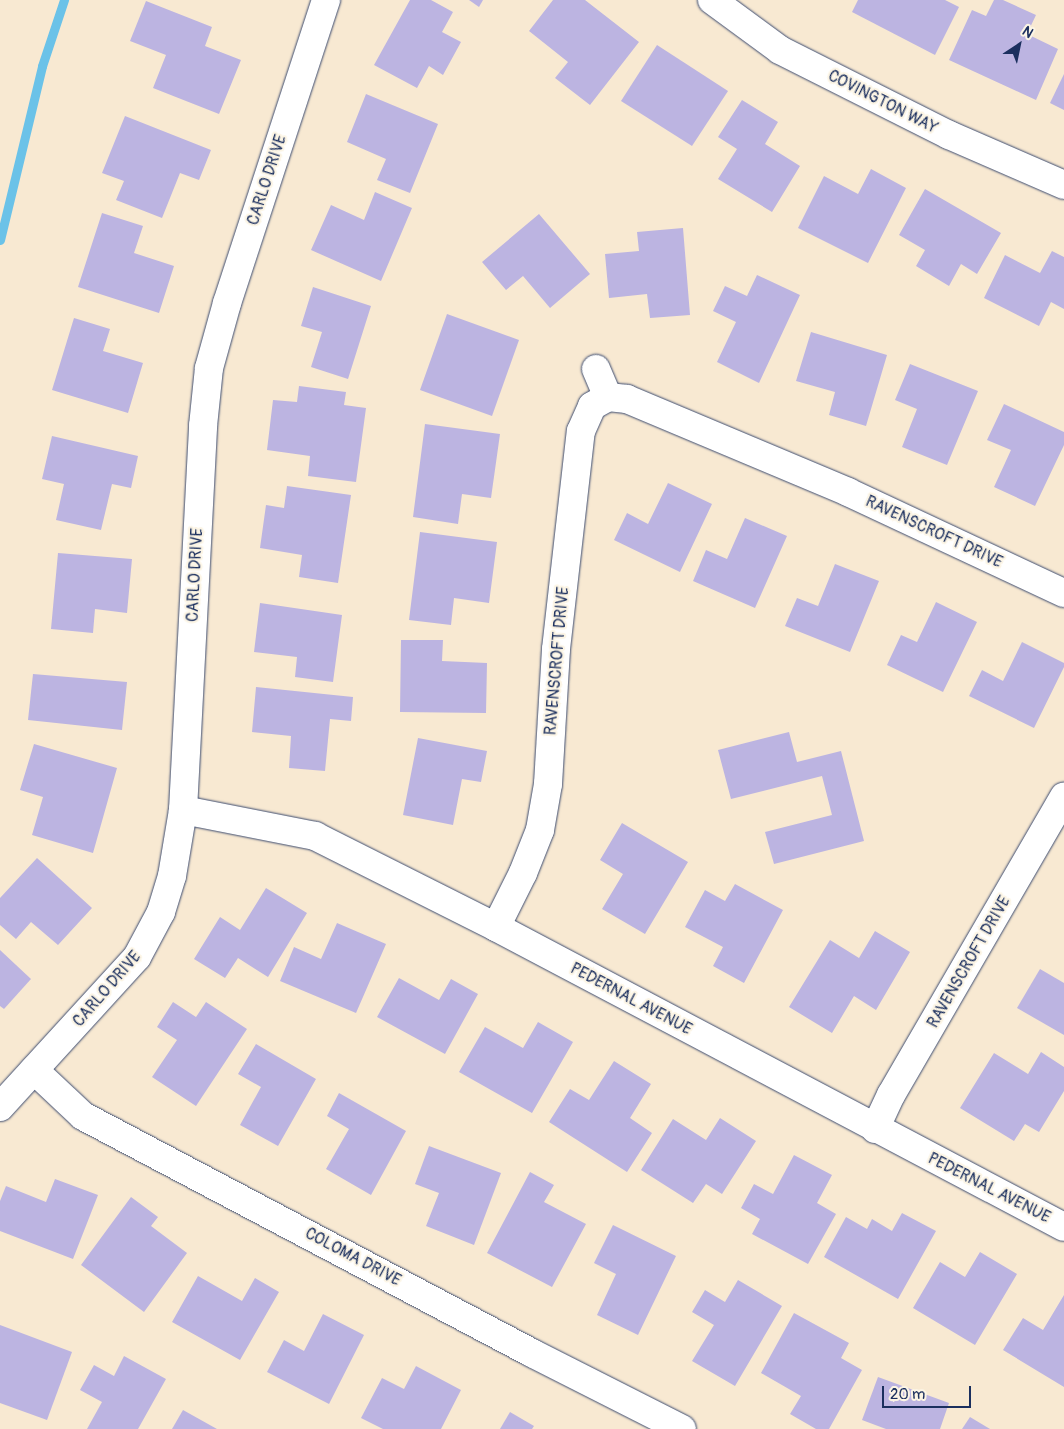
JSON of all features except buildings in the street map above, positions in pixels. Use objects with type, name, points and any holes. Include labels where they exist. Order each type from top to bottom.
[{"type":"street","name":"CARLO DRIVE","points":[[0,1107],[138,957],[161,912],[172,876],[183,810],[203,426],[209,368],[227,303],[326,0]]},
{"type":"street","name":"COVINGTON WAY","points":[[712,0],[780,50],[949,135],[1064,185]]},
{"type":"street","points":[[596,369],[608,397]]},
{"type":"street","name":"RAVENSCROFT DRIVE","points":[[496,927],[523,873],[540,830],[548,784],[556,649],[581,431],[592,406],[608,397],[627,399],[848,492],[1064,593]]},
{"type":"street","name":"RAVENSCROFT DRIVE","points":[[875,1129],[891,1095],[1064,796]]},
{"type":"street","name":"PEDERNAL AVENUE","points":[[183,810],[315,836],[496,927],[875,1129],[1064,1227]]},
{"type":"street","name":"COLOMA DRIVE","points":[[34,1070],[83,1116],[523,1348],[682,1429]]},
{"type":"waterway","points":[[0,240],[42,66],[64,0]]}]
